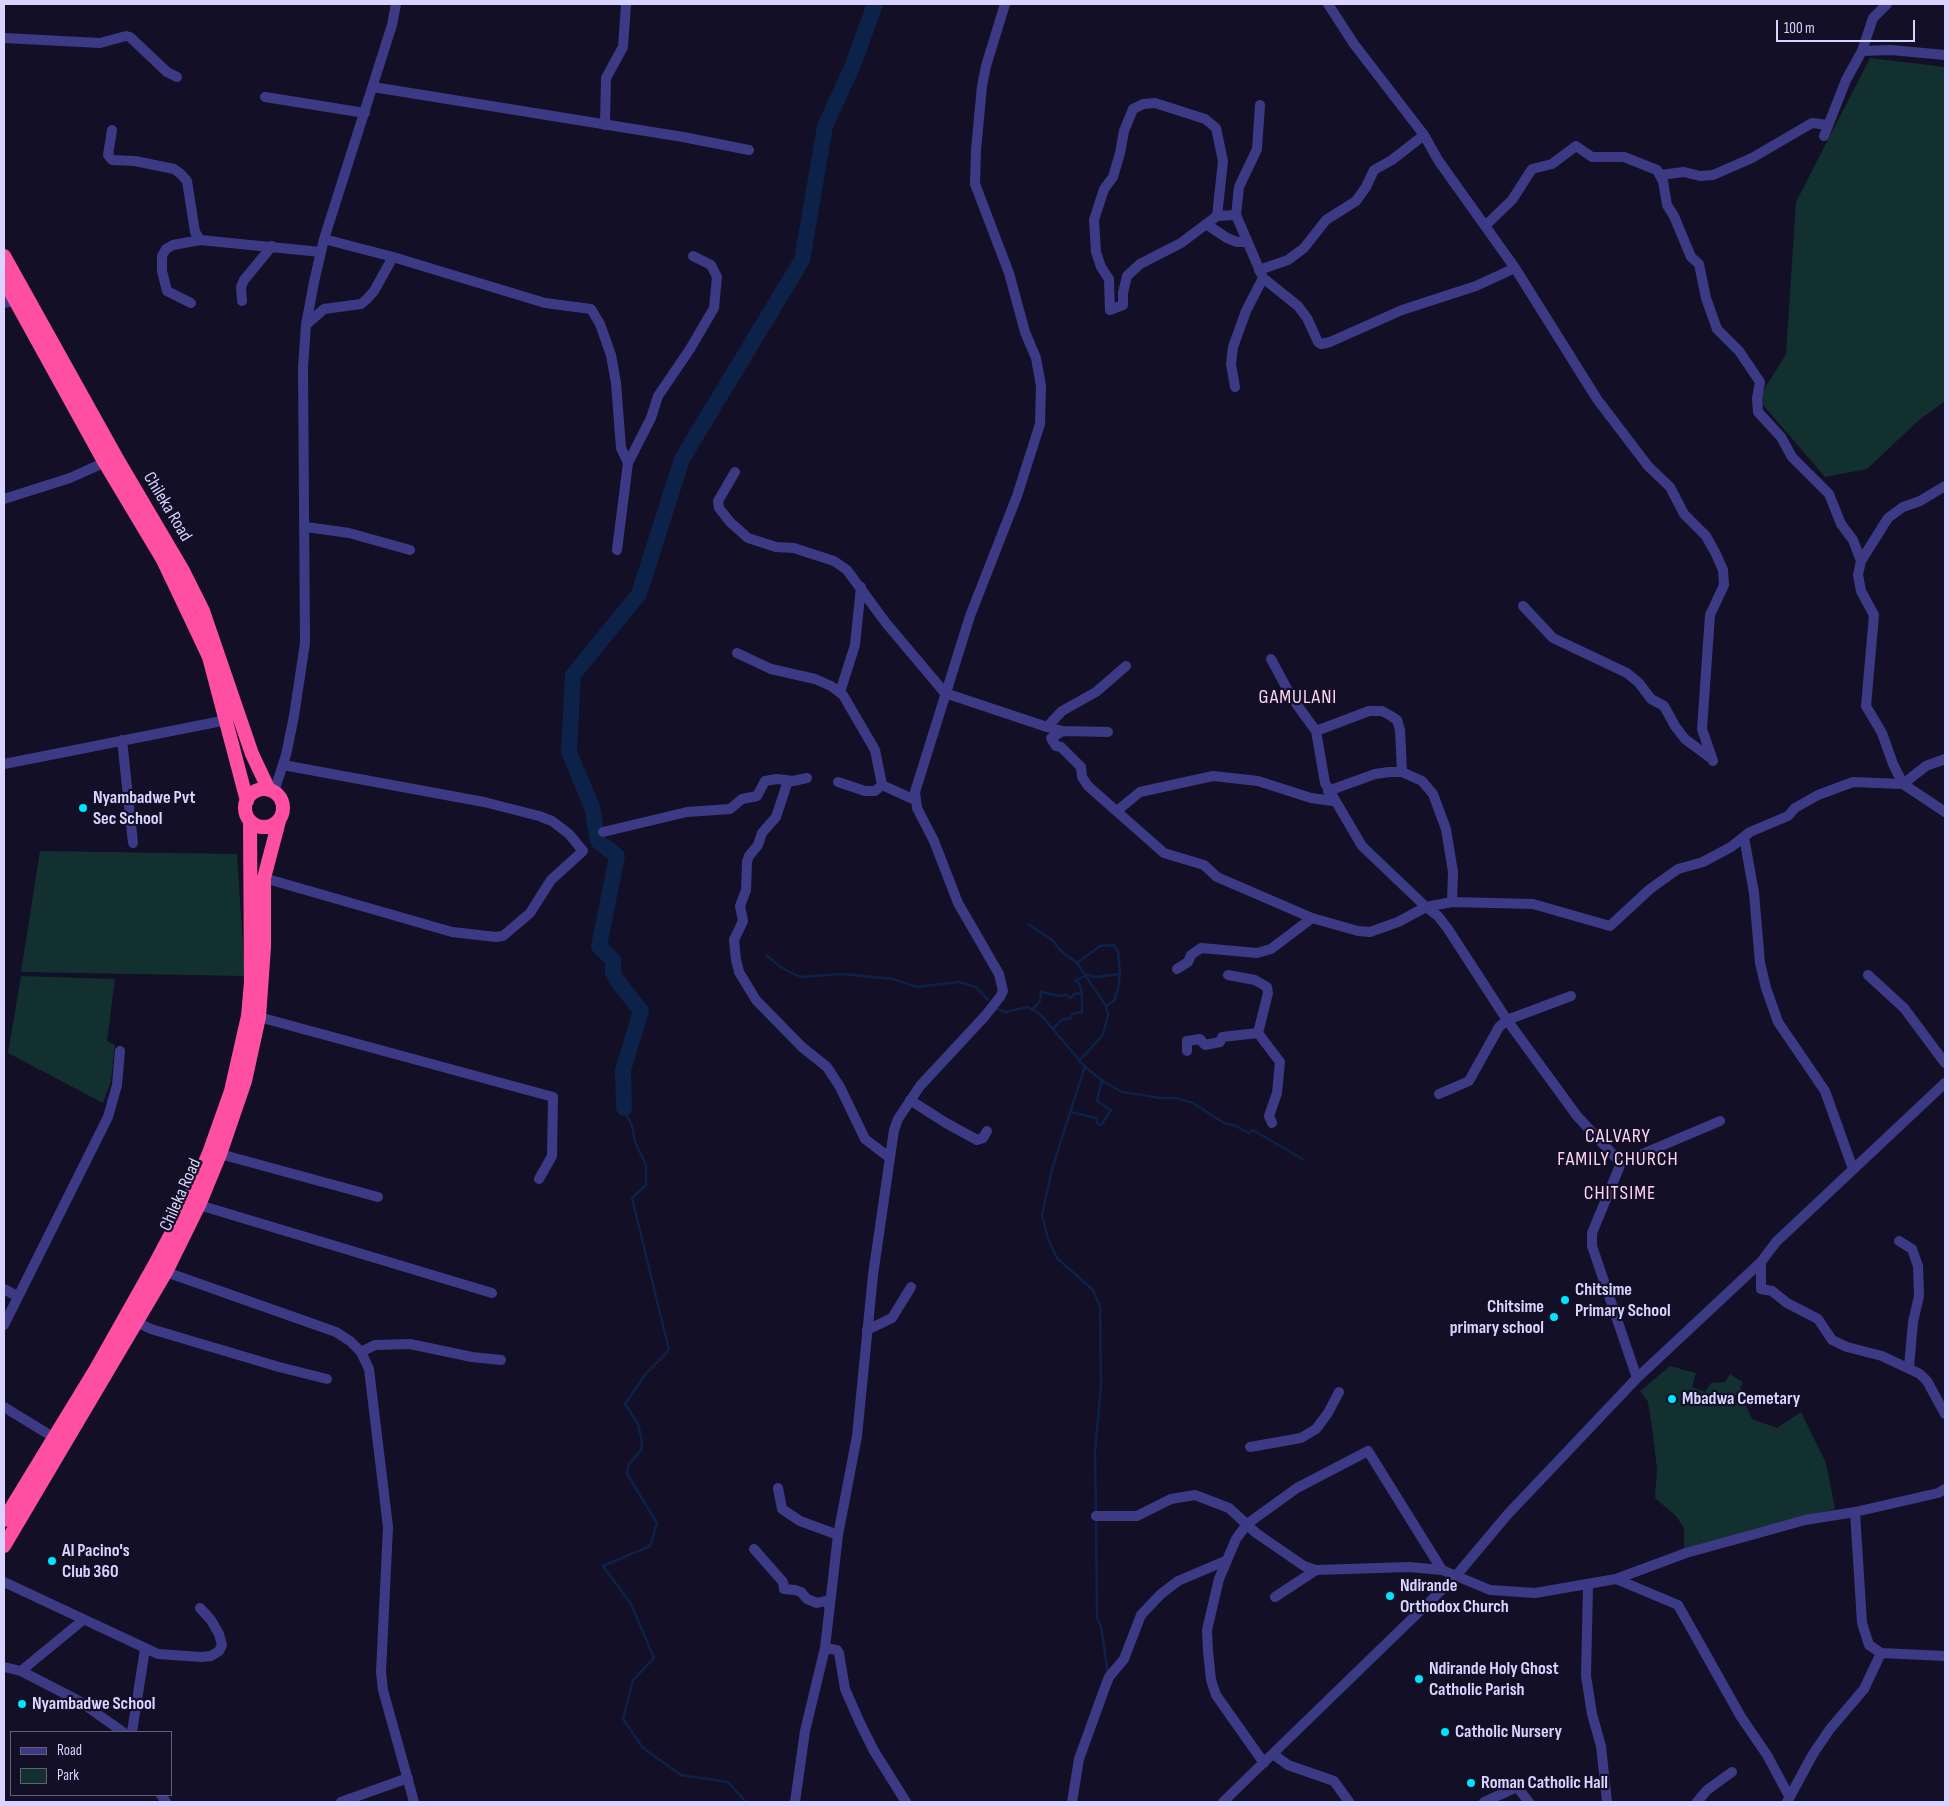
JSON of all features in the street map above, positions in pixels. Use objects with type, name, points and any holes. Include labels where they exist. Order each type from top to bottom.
[{"type":"highway","name":"Chileka Road","points":[[4,256],[164,560],[209,657],[227,720],[247,801],[246,811],[250,821],[251,982],[248,1016],[231,1091],[209,1152],[188,1202],[96,1369],[4,1520]]},
{"type":"highway","name":"Chileka Road","points":[[4,280],[10,302],[182,569],[204,611],[252,754],[272,791],[283,806],[264,878],[264,947],[259,1017],[245,1081],[220,1154],[199,1205],[166,1272],[4,1546]]},
{"type":"highway","points":[[247,801],[254,793],[272,791]]},
{"type":"highway","points":[[250,821],[264,827],[279,821]]},
{"type":"street","points":[[272,791],[283,765],[304,650],[306,527],[303,367],[306,325],[324,239],[392,25],[396,4]]},
{"type":"street","points":[[605,125],[606,78],[622,47],[626,4]]},
{"type":"street","points":[[795,1802],[805,1731],[825,1648],[838,1534],[857,1436],[867,1330],[890,1158],[898,1119],[932,1071],[985,1016],[1003,991],[999,974],[958,903],[915,800],[916,782],[970,616],[1030,459],[1040,415],[1041,386],[1035,353],[1025,332],[1008,273],[975,184],[982,86],[986,66],[1005,4]]},
{"type":"street","points":[[1328,4],[1354,44],[1424,135],[1438,160],[1486,225],[1597,399],[1648,466],[1670,487],[1684,514],[1706,536],[1723,570],[1724,585],[1710,614],[1708,626],[1708,663],[1702,729],[1712,759],[1685,739],[1664,706],[1651,699],[1639,683],[1627,672],[1553,638],[1523,606]]},
{"type":"street","points":[[1824,136],[1846,80],[1862,51],[1873,18],[1887,4]]},
{"type":"street","points":[[4,38],[100,43],[130,37],[167,72],[177,77]]},
{"type":"street","points":[[1862,51],[1891,50],[1945,55]]},
{"type":"street","points":[[373,87],[749,150]]},
{"type":"street","points":[[264,97],[365,113]]},
{"type":"street","points":[[1218,216],[1223,161],[1216,128],[1205,119],[1165,106],[1154,103],[1136,106],[1127,121],[1113,177],[1104,189],[1094,220],[1096,252],[1101,266],[1109,279],[1110,310],[1123,305],[1123,293],[1127,276],[1140,264],[1181,242],[1218,216],[1236,216]]},
{"type":"street","points":[[1260,105],[1257,149],[1239,187],[1236,216],[1261,274],[1298,306],[1307,318],[1315,339],[1321,344],[1330,342],[1402,310],[1476,286],[1515,268]]},
{"type":"street","points":[[1660,175],[1684,172],[1700,176],[1713,175],[1752,158],[1812,124],[1828,125]]},
{"type":"street","points":[[112,130],[108,154],[112,160],[135,161],[174,169],[187,181],[194,232],[200,240]]},
{"type":"street","points":[[1235,387],[1230,364],[1233,347],[1261,274],[1288,260],[1304,248],[1326,220],[1356,201],[1366,187],[1374,170],[1392,160],[1424,135]]},
{"type":"street","points":[[1486,225],[1512,200],[1532,169],[1552,164],[1576,146],[1592,157],[1624,157],[1657,170],[1663,181],[1667,205],[1674,216],[1691,257],[1699,264],[1706,298],[1717,329],[1739,351],[1760,382],[1757,398],[1758,412],[1781,437],[1792,457],[1829,494],[1841,524],[1853,540],[1861,561]]},
{"type":"street","points":[[1206,224],[1226,238],[1237,242],[1246,242]]},
{"type":"street","points":[[324,239],[393,257],[545,303],[591,309],[600,324],[611,355],[616,382],[621,448],[628,463]]},
{"type":"street","points":[[191,303],[167,291],[162,271],[162,256],[166,249],[173,245],[200,240],[321,252]]},
{"type":"street","points":[[242,301],[241,287],[244,280],[272,246]]},
{"type":"street","points":[[617,550],[628,463],[651,418],[658,396],[690,349],[714,308],[717,277],[710,265],[693,256]]},
{"type":"street","points":[[306,325],[324,309],[361,304],[367,300],[393,257]]},
{"type":"street","points":[[4,499],[70,478],[110,460]]},
{"type":"street","points":[[735,472],[718,501],[719,508],[730,522],[748,538],[776,547],[794,548],[834,561],[847,570],[886,623],[945,693],[1063,731],[1108,732]]},
{"type":"street","points":[[1902,784],[1882,733],[1866,706],[1874,614],[1861,591],[1858,575],[1861,561],[1888,518],[1903,507],[1945,486]]},
{"type":"street","points":[[306,527],[349,533],[410,550]]},
{"type":"street","points":[[840,692],[855,645],[861,588]]},
{"type":"street","points":[[737,653],[771,669],[815,679],[840,692],[851,705],[875,750],[882,785]]},
{"type":"street","points":[[1271,659],[1292,698],[1316,731],[1322,774],[1328,791],[1362,846],[1426,907],[1438,916],[1507,1020],[1577,1116],[1622,1163]]},
{"type":"street","points":[[1047,727],[1062,711],[1096,692],[1126,666]]},
{"type":"street","points":[[1316,731],[1369,711],[1386,714],[1397,720],[1400,730],[1402,772]]},
{"type":"street","points":[[4,764],[227,720]]},
{"type":"street","points":[[1063,731],[1051,738],[1056,746],[1061,747],[1081,767],[1082,777],[1088,786],[1118,810],[1121,817],[1151,839],[1164,853],[1204,865],[1217,877],[1312,918],[1351,930],[1370,932],[1389,926],[1426,907],[1452,902],[1533,904],[1610,926],[1666,876],[1678,869],[1703,862],[1766,824],[1788,816],[1795,808],[1818,795],[1853,782],[1902,784],[1945,812]]},
{"type":"street","points":[[122,740],[133,842]]},
{"type":"street","points":[[1902,784],[1931,764],[1945,759]]},
{"type":"street","points":[[264,878],[452,932],[496,937],[503,936],[530,913],[551,880],[583,851],[569,834],[552,821],[539,816],[484,802],[283,765]]},
{"type":"street","points":[[1328,791],[1376,774],[1402,772],[1422,781],[1428,786],[1439,808],[1451,854],[1452,902]]},
{"type":"street","points":[[1118,810],[1140,792],[1214,776],[1258,781],[1311,798],[1333,801]]},
{"type":"street","points":[[603,832],[687,812],[730,809],[742,799],[757,796],[765,781],[777,779],[788,781],[807,778]]},
{"type":"street","points":[[788,781],[776,817],[762,833],[758,845],[749,856],[747,862],[746,890],[740,906],[743,921],[734,940],[736,960],[743,978],[756,1000],[802,1047],[818,1058],[831,1072],[865,1139],[890,1158]]},
{"type":"street","points":[[838,782],[865,791],[875,791],[882,785]]},
{"type":"street","points":[[882,785],[915,800]]},
{"type":"street","points":[[1744,837],[1754,893],[1760,963],[1766,988],[1778,1022],[1825,1091],[1853,1169]]},
{"type":"street","points":[[1177,969],[1188,962],[1191,955],[1201,948],[1257,952],[1271,949],[1312,918]]},
{"type":"street","points":[[1228,975],[1255,980],[1267,987],[1268,993],[1258,1033]]},
{"type":"street","points":[[1868,975],[1904,1008],[1945,1063]]},
{"type":"street","points":[[1439,1094],[1469,1081],[1500,1027],[1507,1020],[1571,996]]},
{"type":"street","points":[[259,1017],[553,1096],[554,1139],[552,1156],[539,1179]]},
{"type":"street","points":[[1187,1051],[1187,1040],[1200,1039],[1205,1045],[1220,1042],[1222,1037],[1258,1033]]},
{"type":"street","points":[[1258,1033],[1280,1062],[1277,1093],[1270,1116],[1272,1123]]},
{"type":"street","points":[[4,1325],[108,1117],[117,1085],[120,1051]]},
{"type":"street","points":[[1223,1802],[1455,1577],[1508,1514],[1638,1378],[1762,1262],[1776,1242],[1945,1084]]},
{"type":"street","points":[[910,1100],[946,1124],[977,1140],[983,1138],[987,1131]]},
{"type":"street","points":[[1638,1378],[1592,1246],[1592,1233],[1622,1163],[1720,1121]]},
{"type":"street","points":[[220,1154],[378,1197]]},
{"type":"street","points":[[199,1205],[492,1293]]},
{"type":"street","points":[[1899,1241],[1912,1249],[1918,1266],[1919,1296],[1913,1322],[1909,1367]]},
{"type":"street","points":[[1762,1262],[1762,1289],[1772,1291],[1787,1303],[1818,1319],[1832,1340],[1909,1367],[1927,1381],[1945,1414]]},
{"type":"street","points":[[166,1272],[336,1332],[350,1341],[361,1352],[369,1369],[388,1527],[381,1672],[383,1690],[414,1802]]},
{"type":"street","points":[[867,1330],[892,1318],[911,1287]]},
{"type":"street","points":[[4,1288],[17,1296]]},
{"type":"street","points":[[136,1322],[151,1329],[279,1367],[328,1379]]},
{"type":"street","points":[[361,1352],[375,1345],[410,1344],[472,1357],[502,1360]]},
{"type":"street","points":[[1250,1447],[1301,1438],[1316,1429],[1339,1392]]},
{"type":"street","points":[[4,1407],[54,1437]]},
{"type":"street","points":[[1264,1763],[1230,1717],[1216,1695],[1210,1680],[1207,1630],[1225,1560],[1236,1539],[1247,1524],[1304,1485],[1368,1451],[1442,1570]]},
{"type":"street","points":[[778,1488],[782,1509],[800,1522],[838,1534]]},
{"type":"street","points":[[1096,1516],[1137,1516],[1171,1499],[1195,1495],[1230,1508],[1256,1533],[1304,1566],[1316,1570],[1409,1567],[1442,1570],[1490,1590],[1518,1593],[1588,1586],[1616,1580],[1653,1564],[1720,1543],[1805,1520],[1855,1512],[1938,1493],[1945,1489]]},
{"type":"street","points":[[1855,1512],[1862,1623],[1869,1645],[1881,1653],[1945,1656]]},
{"type":"street","points":[[754,1549],[782,1582],[784,1590],[801,1592],[807,1599],[817,1603],[825,1601],[830,1606]]},
{"type":"street","points":[[1072,1802],[1079,1758],[1104,1690],[1109,1677],[1124,1659],[1141,1616],[1161,1594],[1178,1581],[1225,1560]]},
{"type":"street","points":[[1275,1597],[1316,1570]]},
{"type":"street","points":[[1616,1580],[1678,1605],[1741,1717],[1767,1755],[1788,1799]]},
{"type":"street","points":[[4,1582],[158,1654],[202,1657],[212,1656],[220,1651],[222,1645],[220,1634],[200,1608]]},
{"type":"street","points":[[1588,1586],[1586,1676],[1592,1714],[1601,1746],[1607,1802]]},
{"type":"street","points":[[21,1671],[83,1620]]},
{"type":"street","points":[[132,1731],[145,1648]]},
{"type":"street","points":[[825,1648],[839,1653],[845,1689],[860,1723],[874,1751],[906,1802]]},
{"type":"street","points":[[1788,1799],[1830,1729],[1864,1689],[1881,1653]]},
{"type":"street","points":[[4,1667],[21,1671],[79,1702],[110,1720],[122,1731]]},
{"type":"street","points":[[1273,1754],[1288,1765],[1334,1781],[1349,1802]]},
{"type":"street","points":[[1697,1802],[1707,1790],[1732,1772]]},
{"type":"street","points":[[341,1802],[408,1778]]},
{"type":"street","points":[[1484,1802],[1517,1788],[1529,1802]]},
{"type":"green space","points":[[1870,58],[1945,67],[1945,401],[1918,421],[1867,469],[1825,477],[1758,399],[1786,354],[1796,202]]},
{"type":"green space","points":[[40,851],[237,854],[245,976],[21,972]]},
{"type":"green space","points":[[21,976],[115,979],[107,1041],[115,1045],[111,1081],[103,1103],[8,1053]]},
{"type":"green space","points":[[1670,1366],[1696,1373],[1692,1387],[1705,1392],[1711,1383],[1725,1382],[1730,1374],[1743,1382],[1740,1388],[1749,1394],[1745,1403],[1752,1419],[1777,1428],[1801,1412],[1826,1463],[1835,1509],[1684,1549],[1684,1528],[1676,1516],[1655,1498],[1657,1469],[1652,1427],[1648,1402],[1640,1391]]},
{"type":"waterway","points":[[624,1108],[623,1070],[641,1011],[613,973],[613,960],[599,946],[617,856],[598,841],[592,807],[569,752],[573,675],[639,594],[682,459],[802,260],[825,126],[853,65],[875,4]]},
{"type":"waterway","points":[[1028,924],[1052,940],[1062,952],[1077,963],[1106,1006],[1108,1015],[1103,1035],[1079,1061],[1085,1066],[1052,1169],[1042,1215],[1048,1239],[1057,1258],[1093,1290],[1100,1307],[1101,1386],[1095,1451],[1096,1513]]},
{"type":"waterway","points":[[1077,963],[1100,946],[1114,945],[1118,951],[1120,974],[1114,1001],[1106,1006]]},
{"type":"waterway","points":[[766,955],[782,968],[800,977],[843,974],[893,979],[917,987],[959,982],[976,987],[988,1000]]},
{"type":"waterway","points":[[1084,974],[1096,977],[1120,974]]},
{"type":"waterway","points":[[1053,1029],[1061,1020],[1071,1018],[1072,1014],[1082,1012],[1082,993],[1079,983],[1075,981],[1085,976]]},
{"type":"waterway","points":[[1032,1010],[1040,1001],[1041,992],[1060,996],[1066,995],[1071,998],[1074,994],[1082,993]]},
{"type":"waterway","points":[[997,1009],[1005,1012],[1028,1007],[1041,1015],[1079,1060]]},
{"type":"waterway","points":[[1084,1066],[1104,1082],[1122,1092],[1161,1098],[1176,1098],[1193,1103],[1224,1123],[1236,1126],[1249,1133],[1253,1130],[1304,1160]]},
{"type":"waterway","points":[[1071,1112],[1096,1118],[1097,1123],[1101,1125],[1111,1110],[1097,1101],[1102,1080]]},
{"type":"waterway","points":[[624,1108],[632,1126],[635,1142],[646,1165],[646,1185],[632,1198],[669,1350],[645,1375],[625,1404],[638,1424],[642,1441],[641,1450],[629,1464],[627,1474],[657,1523],[650,1546],[603,1566],[631,1604],[654,1658],[633,1680],[623,1719],[643,1748],[681,1775],[728,1782],[746,1802]]},
{"type":"waterway","points":[[1096,1519],[1097,1618],[1101,1626],[1108,1674]]},
{"type":"place","name":"Nyambadwe Pvt Sec School","points":[[83,808]]},
{"type":"place","name":"Chitsime Primary School","points":[[1565,1300]]},
{"type":"place","name":"Chitsime primary school","points":[[1554,1317]]},
{"type":"place","name":"Mbadwa Cemetary","points":[[1672,1399]]},
{"type":"place","name":"Al Pacino's Club 360","points":[[52,1561]]},
{"type":"place","name":"Ndirande Orthodox Church","points":[[1390,1596]]},
{"type":"place","name":"Ndirande Holy Ghost Catholic Parish","points":[[1419,1679]]},
{"type":"place","name":"Nyambadwe School","points":[[22,1704]]},
{"type":"place","name":"Catholic Nursery","points":[[1445,1732]]},
{"type":"place","name":"Roman Catholic Hall","points":[[1471,1783]]},
{"type":"district","name":"GAMULANI","points":[[1298,698]]},
{"type":"district","name":"CALVARY FAMILY CHURCH","points":[[1618,1148]]},
{"type":"district","name":"CHITSIME","points":[[1620,1194]]}]
